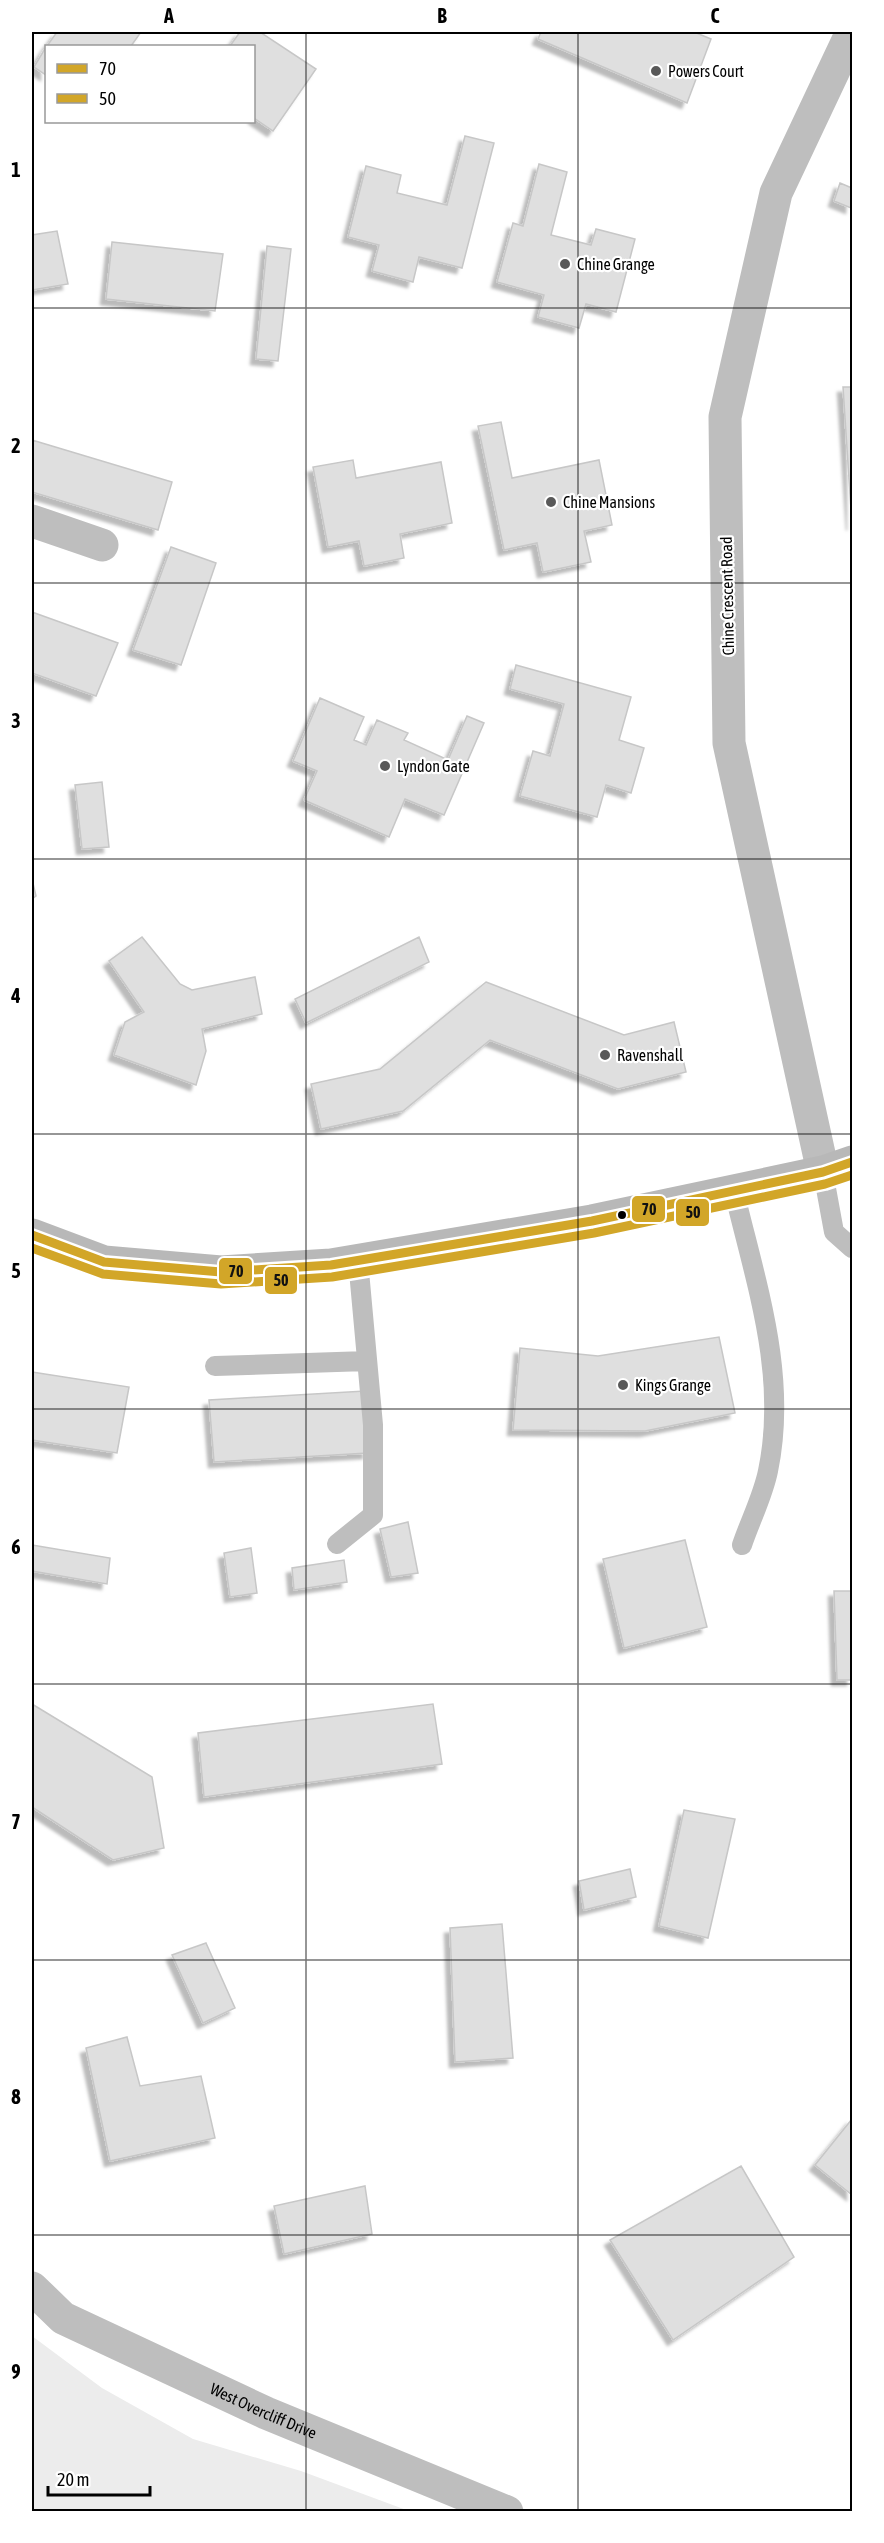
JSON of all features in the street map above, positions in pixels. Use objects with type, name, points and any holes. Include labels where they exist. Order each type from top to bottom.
[{"type":"street","name":"Chine Crescent Road","points":[[838,1167],[729,743],[725,417],[777,193],[852,32]]},
{"type":"street","points":[[32,520],[102,545]]},
{"type":"street","points":[[32,1236],[104,1262],[221,1272],[331,1265],[592,1221],[838,1167]]},
{"type":"street","name":"West Overcliff Drive","points":[[32,2288],[63,2318],[266,2414],[507,2511]]},
{"type":"lane","points":[[838,1167],[834,1232],[852,1248]]},
{"type":"lane","points":[[734,1191],[772,1347],[775,1412],[768,1472],[742,1545]]},
{"type":"lane","points":[[338,1544],[373,1515],[373,1425],[358,1260]]},
{"type":"lane","points":[[215,1366],[367,1361]]},
{"type":"shaded area","points":[[32,2336],[102,2388],[193,2439],[301,2471],[409,2511],[32,2511]]},
{"type":"building","points":[[57,32],[141,32],[132,45],[48,45]]},
{"type":"building","points":[[240,32],[260,32],[316,69],[273,131],[255,119],[255,45],[231,45]]},
{"type":"building","name":"Powers Court","points":[[541,32],[694,32],[711,39],[687,103],[538,39]]},
{"type":"building","points":[[45,49],[45,74],[34,67]]},
{"type":"building","points":[[465,136],[494,143],[462,268],[419,257],[413,282],[372,271],[379,245],[348,237],[366,166],[401,175],[397,193],[447,205]]},
{"type":"building","name":"Chine Grange","points":[[539,164],[567,172],[551,235],[591,245],[596,229],[635,239],[616,312],[586,304],[579,328],[538,317],[544,295],[497,282],[513,223],[523,226]]},
{"type":"building","points":[[840,183],[852,188],[851,208],[834,201]]},
{"type":"building","points":[[57,231],[68,284],[32,290],[32,235]]},
{"type":"building","points":[[112,242],[223,254],[215,311],[106,299]]},
{"type":"building","points":[[267,246],[291,249],[278,361],[256,359]]},
{"type":"building","points":[[843,387],[852,387],[852,525]]},
{"type":"building","name":"Chine Mansions","points":[[501,422],[512,478],[599,460],[612,525],[584,531],[591,562],[543,572],[537,543],[504,550],[478,426]]},
{"type":"building","points":[[32,440],[172,482],[158,530],[32,492]]},
{"type":"building","points":[[353,460],[356,478],[441,462],[452,523],[400,534],[404,558],[364,566],[359,541],[328,547],[313,467]]},
{"type":"building","points":[[171,547],[216,563],[181,665],[133,650]]},
{"type":"building","points":[[32,612],[118,643],[96,696],[32,673]]},
{"type":"building","points":[[516,665],[631,697],[619,740],[644,748],[631,793],[606,785],[597,817],[520,796],[533,751],[550,756],[564,704],[510,689]]},
{"type":"building","name":"Lyndon Gate","points":[[320,698],[364,717],[354,740],[366,745],[377,720],[408,733],[404,740],[448,760],[467,716],[484,723],[444,815],[405,799],[389,837],[304,800],[317,771],[293,761]]},
{"type":"building","points":[[102,782],[109,847],[82,849],[75,785]]},
{"type":"building","points":[[32,879],[36,896],[32,899]]},
{"type":"building","points":[[142,937],[180,984],[192,990],[255,977],[262,1014],[202,1029],[206,1051],[196,1085],[114,1055],[125,1022],[144,1012],[109,961]]},
{"type":"building","points":[[419,937],[429,962],[306,1023],[295,999]]},
{"type":"building","name":"Ravenshall","points":[[486,982],[624,1035],[674,1022],[686,1072],[618,1089],[490,1040],[403,1111],[321,1129],[311,1084],[380,1069]]},
{"type":"building","name":"Kings Grange","points":[[719,1337],[735,1413],[645,1431],[513,1430],[520,1348],[598,1356]]},
{"type":"building","points":[[32,1372],[129,1387],[117,1453],[32,1440]]},
{"type":"building","points":[[365,1391],[368,1453],[214,1462],[209,1400]]},
{"type":"building","points":[[408,1522],[418,1573],[391,1577],[380,1529]]},
{"type":"building","points":[[685,1540],[707,1627],[624,1648],[603,1559]]},
{"type":"building","points":[[32,1545],[110,1558],[107,1584],[32,1571]]},
{"type":"building","points":[[251,1548],[257,1593],[230,1597],[224,1553]]},
{"type":"building","points":[[344,1560],[347,1582],[294,1590],[292,1568]]},
{"type":"building","points":[[834,1591],[852,1591],[852,1680],[837,1680]]},
{"type":"building","points":[[32,1704],[152,1777],[164,1848],[113,1860],[32,1807]]},
{"type":"building","points":[[433,1704],[442,1764],[204,1797],[198,1733]]},
{"type":"building","points":[[684,1810],[735,1819],[708,1938],[659,1926]]},
{"type":"building","points":[[630,1869],[636,1897],[584,1910],[579,1881]]},
{"type":"building","points":[[502,1924],[513,2058],[455,2062],[450,1928]]},
{"type":"building","points":[[206,1943],[235,2008],[203,2023],[172,1955]]},
{"type":"building","points":[[127,2037],[140,2086],[201,2076],[215,2138],[110,2161],[86,2048]]},
{"type":"building","points":[[852,2119],[852,2195],[815,2165]]},
{"type":"building","points":[[741,2166],[794,2257],[673,2340],[610,2240]]},
{"type":"building","points":[[365,2186],[372,2234],[284,2254],[274,2206]]},
{"type":"transit line","name":"70","points":[[32,1235],[104,1262],[221,1272],[331,1265],[592,1221],[823,1172],[852,1162]]},
{"type":"transit line","name":"50","points":[[32,1248],[103,1274],[221,1284],[332,1277],[594,1233],[825,1184],[852,1175]]},
{"type":"place","name":"Powers Court","points":[[656,71]]},
{"type":"place","name":"Chine Grange","points":[[565,264]]},
{"type":"place","name":"Chine Mansions","points":[[551,502]]},
{"type":"place","name":"Lyndon Gate","points":[[385,766]]},
{"type":"place","name":"Ravenshall","points":[[605,1055]]},
{"type":"place","name":"Kings Grange","points":[[623,1385]]}]
